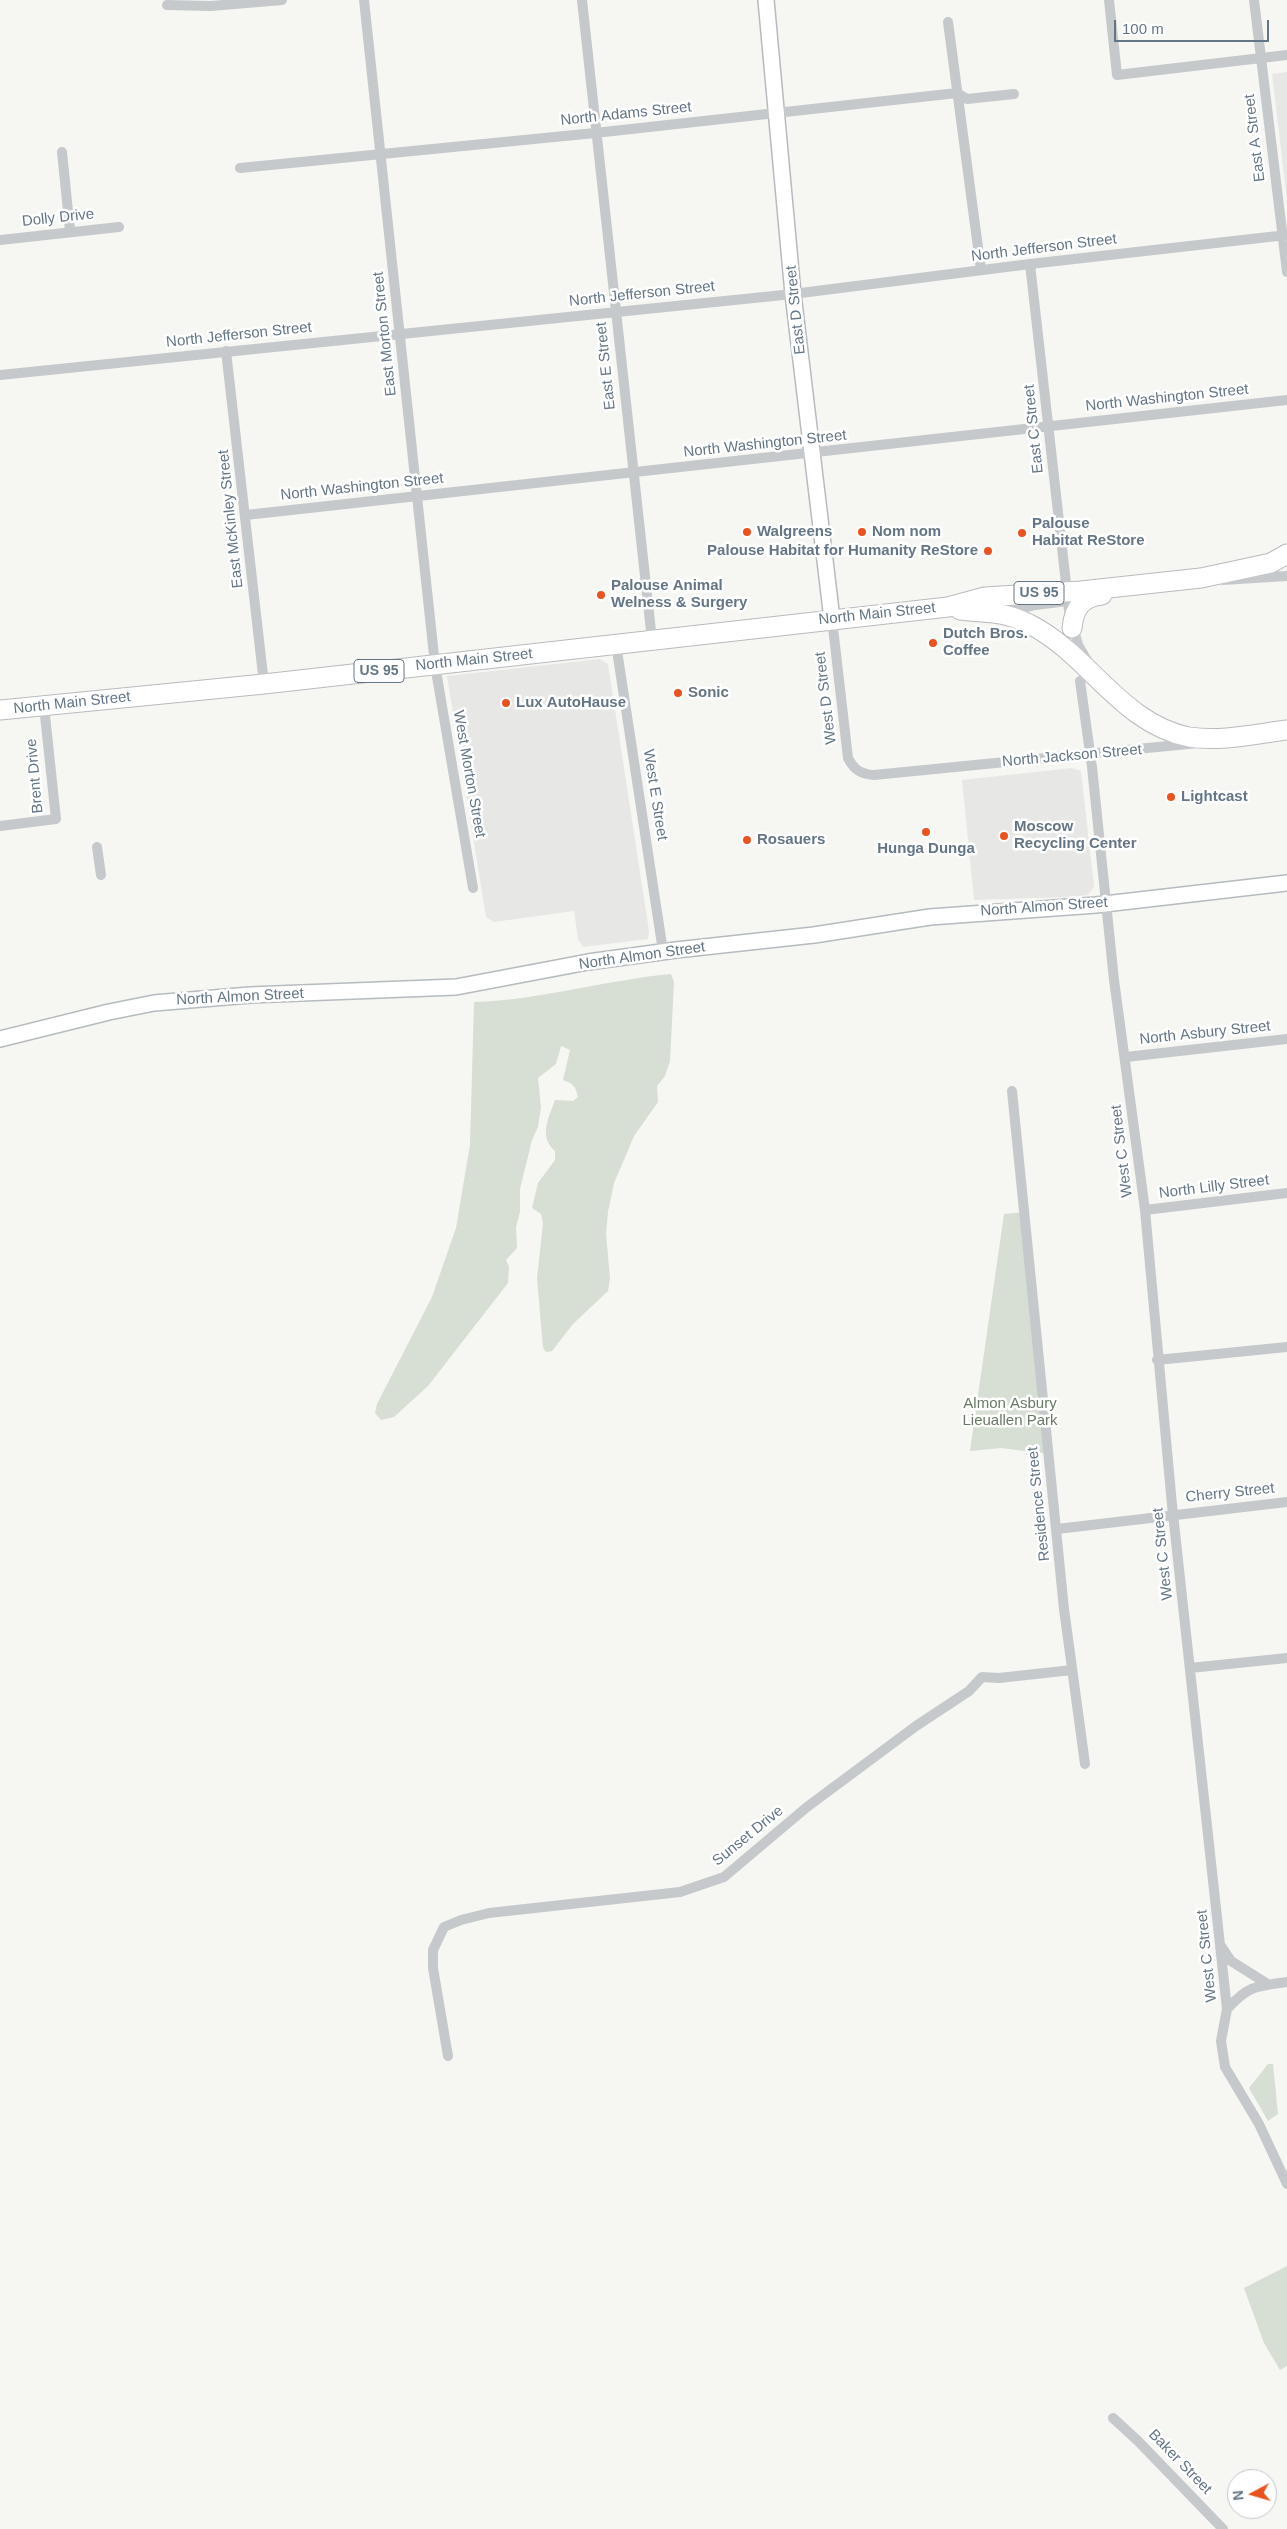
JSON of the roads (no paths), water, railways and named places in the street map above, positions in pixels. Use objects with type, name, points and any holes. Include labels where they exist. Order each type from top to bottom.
[{"type":"highway","name":"North Main Street","points":[[0,710],[264,684],[948,607],[985,597],[1067,596],[1201,578],[1271,563],[1287,554]]},
{"type":"highway","points":[[1072,628],[1073,615],[1084,600],[1091,596],[1117,593],[1132,586]]},
{"type":"highway","name":"North Main Street","points":[[948,607],[961,610],[997,612],[1026,622],[1045,632],[1066,649],[1137,713],[1166,730],[1187,736],[1209,739]]},
{"type":"highway","name":"North Jackson Street","points":[[1209,739],[1287,730]]},
{"type":"street","points":[[167,5],[211,6],[282,0]]},
{"type":"street","name":"East Morton Street","points":[[364,0],[435,664]]},
{"type":"street","name":"East E Street","points":[[582,0],[632,473],[652,640]]},
{"type":"street","name":"East D Street","points":[[766,0],[794,294],[832,620]]},
{"type":"street","points":[[1109,0],[1118,75],[1287,55]]},
{"type":"street","name":"East A Street","points":[[1254,0],[1287,272]]},
{"type":"street","points":[[948,22],[981,270]]},
{"type":"street","name":"North Adams Street","points":[[240,168],[596,133],[956,93],[967,99],[1014,94]]},
{"type":"street","points":[[62,152],[70,231]]},
{"type":"street","name":"Dolly Drive","points":[[0,240],[119,227]]},
{"type":"street","name":"North Jefferson Street","points":[[0,375],[400,332],[615,313],[794,294],[1030,264],[1284,235]]},
{"type":"street","name":"East C Street","points":[[1030,264],[1067,596]]},
{"type":"street","name":"East McKinley Street","points":[[226,351],[264,684]]},
{"type":"street","name":"North Washington Street","points":[[246,516],[1287,400]]},
{"type":"street","name":"North Main Street","points":[[1201,578],[1234,580],[1287,576]]},
{"type":"street","points":[[1067,596],[1072,628],[1078,645],[1106,687]]},
{"type":"street","name":"North Main Street","points":[[997,612],[1017,612],[1067,596]]},
{"type":"street","name":"West D Street","points":[[832,620],[848,758],[856,770]]},
{"type":"street","name":"West E Street","points":[[616,644],[664,951]]},
{"type":"street","name":"West Morton Street","points":[[435,664],[473,888]]},
{"type":"street","name":"West C Street","points":[[1080,681],[1090,752],[1114,980],[1126,1057],[1145,1210],[1157,1360],[1173,1514],[1228,2008],[1221,2041],[1225,2067],[1259,2124],[1287,2184]]},
{"type":"street","name":"Brent Drive","points":[[0,826],[56,819],[44,706]]},
{"type":"street","name":"North Jackson Street","points":[[856,770],[874,775],[1090,752],[1110,753],[1183,746],[1209,739]]},
{"type":"street","points":[[97,847],[101,875]]},
{"type":"street","name":"North Almon Street","points":[[0,1040],[109,1012],[154,1003],[250,995],[456,987],[588,962],[664,951],[814,935],[969,912],[1107,904],[1287,883]]},
{"type":"street","name":"North Asbury Street","points":[[1126,1057],[1287,1039]]},
{"type":"street","name":"Residence Street","points":[[1012,1091],[1056,1529],[1085,1764]]},
{"type":"street","name":"North Lilly Street","points":[[1145,1210],[1287,1193]]},
{"type":"street","points":[[1157,1360],[1287,1347]]},
{"type":"street","name":"Cherry Street","points":[[1056,1529],[1287,1502]]},
{"type":"street","points":[[1190,1668],[1287,1658]]},
{"type":"street","name":"Sunset Drive","points":[[448,2056],[433,1968],[432,1950],[444,1927],[454,1922],[489,1913],[680,1892],[724,1877],[807,1807],[916,1726],[969,1691],[982,1676],[999,1678],[1072,1670]]},
{"type":"street","points":[[1221,1945],[1231,1961],[1266,1983]]},
{"type":"street","points":[[1228,2008],[1252,1988],[1266,1983],[1287,1982]]},
{"type":"street","name":"Baker Street","points":[[1113,2418],[1138,2441],[1223,2529]]},
{"type":"place","name":"Walgreens","points":[[747,532]]},
{"type":"place","name":"Nom nom","points":[[862,532]]},
{"type":"place","name":"Palouse Habitat ReStore","points":[[1022,533]]},
{"type":"place","name":"Palouse Habitat for Humanity ReStore","points":[[988,551]]},
{"type":"place","name":"Palouse Animal Welness & Surgery","points":[[601,595]]},
{"type":"place","name":"Dutch Bros. Coffee","points":[[933,643]]},
{"type":"place","name":"Sonic","points":[[678,693]]},
{"type":"place","name":"Lux AutoHause","points":[[506,703]]},
{"type":"place","name":"Lightcast","points":[[1171,797]]},
{"type":"place","name":"Hunga Dunga","points":[[926,832]]},
{"type":"place","name":"Moscow Recycling Center","points":[[1004,836]]},
{"type":"place","name":"Rosauers","points":[[747,840]]},
{"type":"park label","name":"Almon Asbury Lieuallen Park","points":[[1010,1412]]}]
